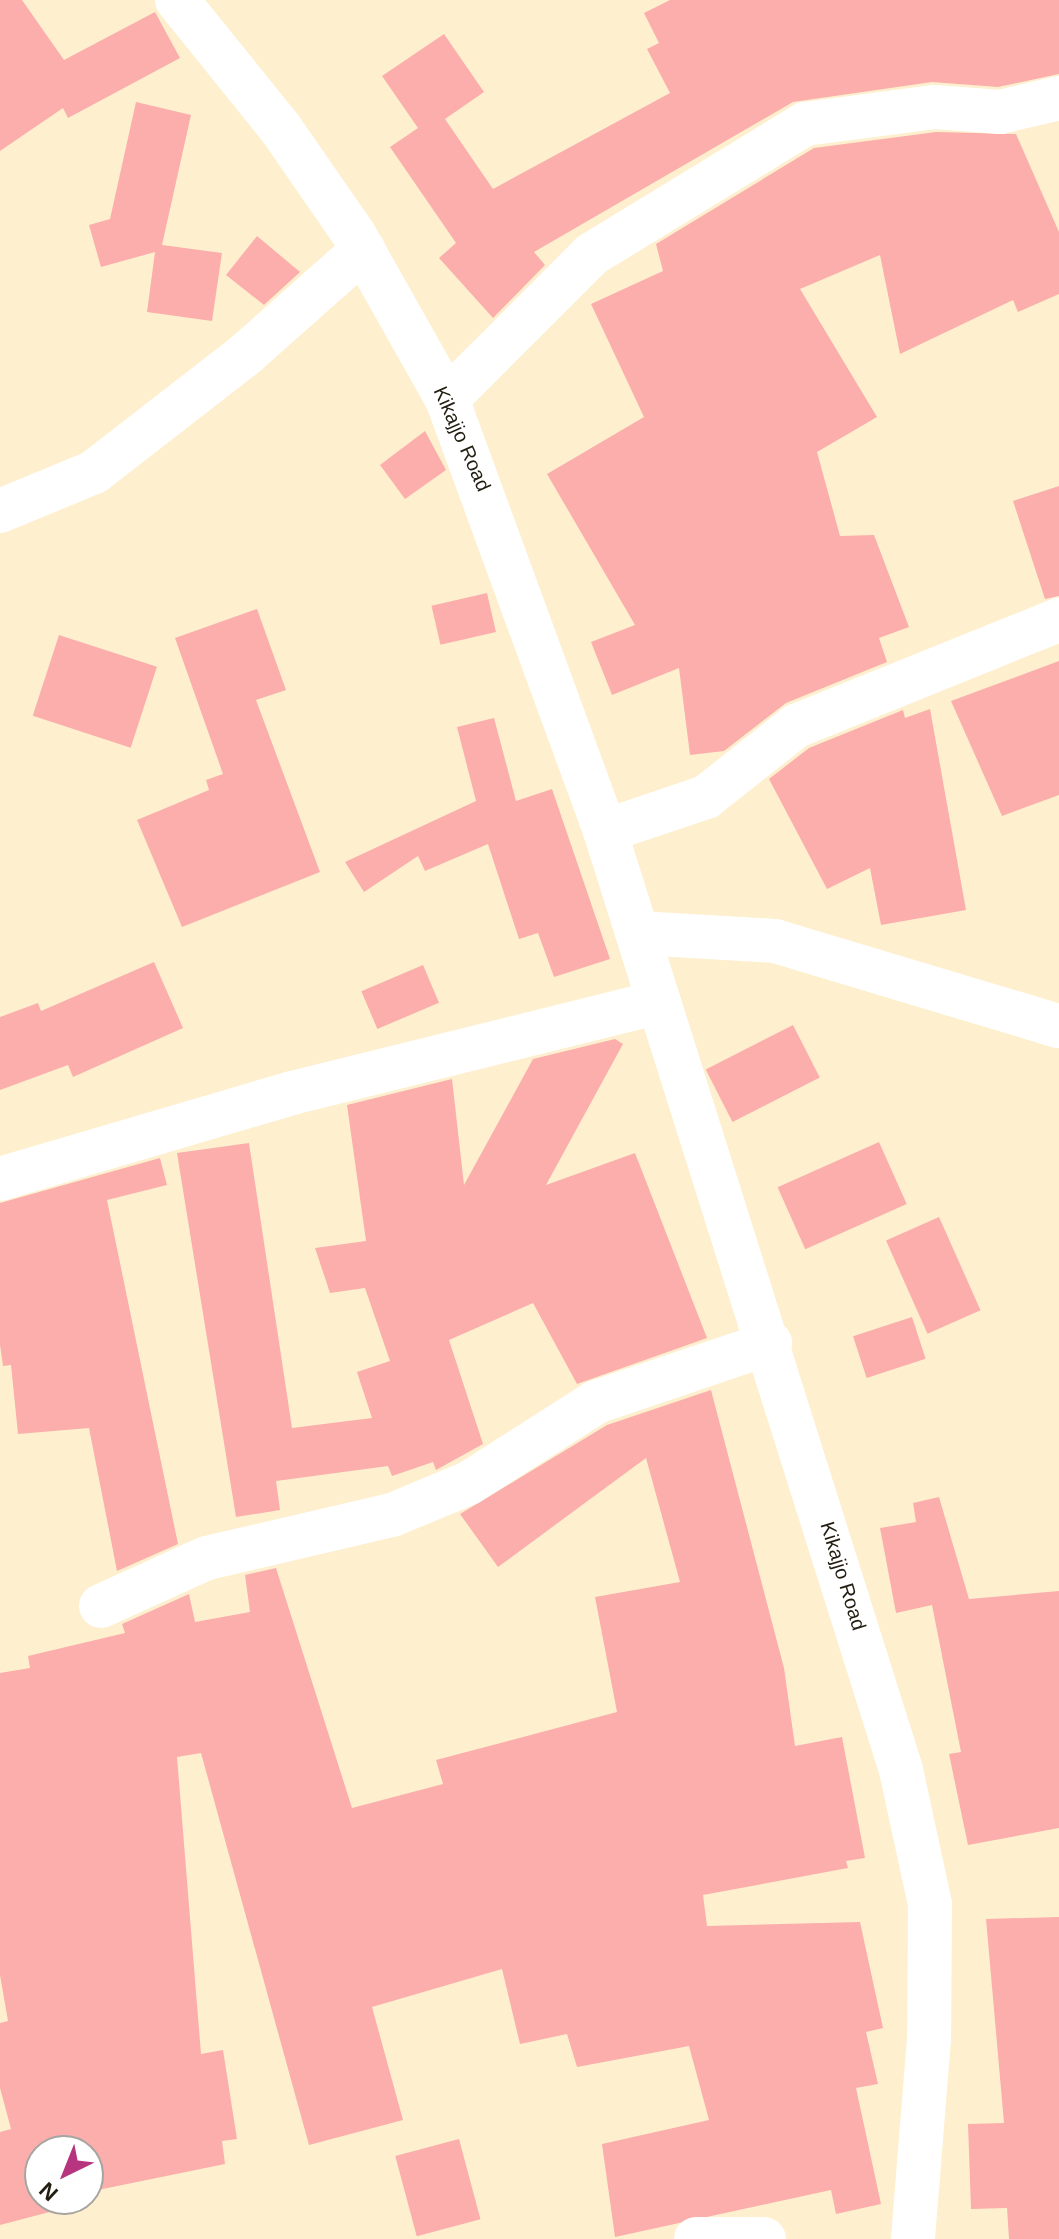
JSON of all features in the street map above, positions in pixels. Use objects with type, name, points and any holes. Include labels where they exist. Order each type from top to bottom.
[{"type":"street","name":"Kikajjo Road","points":[[177,0],[281,129],[363,250],[447,399],[605,831],[744,1291],[770,1343],[901,1770],[930,1904],[929,2039],[913,2239]]},
{"type":"street","points":[[447,399],[592,254],[805,124],[935,107],[1000,112],[1059,98]]},
{"type":"street","points":[[0,511],[94,472],[246,354],[363,250]]},
{"type":"street","points":[[605,831],[706,797],[796,726],[1059,620]]},
{"type":"street","points":[[638,933],[775,941],[1059,1026]]},
{"type":"street","points":[[0,1179],[292,1093],[659,1002]]},
{"type":"street","points":[[101,1606],[207,1558],[392,1515],[469,1483],[596,1402],[770,1343]]},
{"type":"street","points":[[696,2239],[764,2239]]},
{"type":"building","points":[[0,0],[22,0],[64,60],[155,12],[180,58],[68,118],[63,108],[0,151]]},
{"type":"building","points":[[670,0],[1059,0],[1059,74],[998,87],[932,82],[793,102],[534,252],[545,265],[493,318],[439,258],[456,243],[390,147],[418,128],[382,76],[444,34],[484,92],[445,119],[493,189],[670,93],[647,49],[659,43],[644,13]]},
{"type":"building","points":[[136,102],[191,115],[162,245],[222,253],[212,321],[147,312],[155,252],[101,267],[89,225],[110,219]]},
{"type":"building","points":[[936,132],[1016,134],[1059,232],[1059,294],[1018,312],[1013,300],[900,354],[880,255],[800,289],[877,417],[817,452],[840,536],[874,535],[909,627],[879,638],[887,662],[786,703],[724,751],[690,755],[679,668],[612,695],[591,642],[635,625],[547,474],[644,417],[591,304],[663,271],[656,244],[814,148]]},
{"type":"building","points":[[257,236],[300,272],[264,305],[226,275]]},
{"type":"building","points":[[425,431],[446,470],[405,499],[380,465]]},
{"type":"building","points":[[1059,486],[1059,596],[1045,599],[1013,501]]},
{"type":"building","points":[[487,593],[496,632],[440,645],[431,606]]},
{"type":"building","points":[[257,609],[286,690],[256,700],[320,872],[182,927],[137,820],[209,790],[206,780],[223,774],[175,638]]},
{"type":"building","points":[[59,635],[157,667],[131,748],[33,716]]},
{"type":"building","points":[[1059,661],[1059,795],[1002,816],[951,701]]},
{"type":"building","points":[[930,709],[966,910],[881,925],[870,868],[827,889],[769,779],[809,748],[903,710],[905,718]]},
{"type":"building","points":[[494,718],[516,801],[552,789],[610,959],[554,977],[538,933],[519,939],[488,844],[425,871],[418,856],[364,892],[345,862],[476,801],[457,727]]},
{"type":"building","points":[[154,962],[183,1028],[73,1077],[68,1065],[0,1090],[0,1017],[38,1003],[41,1011]]},
{"type":"building","points":[[423,965],[439,1003],[377,1029],[361,991]]},
{"type":"building","points":[[793,1025],[820,1078],[732,1122],[706,1069]]},
{"type":"building","points":[[615,1039],[623,1044],[546,1185],[635,1153],[707,1338],[577,1384],[533,1303],[449,1340],[483,1444],[436,1470],[433,1462],[392,1476],[388,1466],[276,1481],[280,1510],[236,1517],[177,1153],[249,1143],[292,1428],[372,1418],[357,1372],[390,1361],[365,1288],[330,1293],[315,1248],[366,1241],[347,1105],[452,1079],[464,1185],[533,1059]]},
{"type":"building","points":[[879,1142],[907,1204],[805,1249],[778,1187]]},
{"type":"building","points":[[160,1158],[167,1185],[107,1200],[178,1544],[117,1571],[89,1428],[18,1434],[11,1365],[3,1366],[0,1345],[0,1203]]},
{"type":"building","points":[[939,1217],[980,1310],[928,1334],[886,1241]]},
{"type":"building","points":[[912,1317],[926,1359],[867,1378],[853,1336]]},
{"type":"building","points":[[711,1390],[784,1668],[795,1746],[842,1737],[865,1858],[846,1861],[848,1868],[703,1895],[707,1926],[860,1922],[883,2028],[866,2032],[878,2084],[856,2088],[881,2204],[836,2214],[831,2190],[615,2237],[602,2144],[709,2120],[689,2046],[577,2067],[567,2034],[520,2044],[502,1969],[372,2007],[403,2120],[309,2145],[201,1753],[177,1757],[201,2054],[223,2050],[237,2139],[222,2141],[225,2164],[104,2189],[104,2135],[24,2135],[24,2215],[38,2215],[0,2225],[0,2132],[11,2129],[0,2088],[0,2023],[8,2021],[0,1975],[0,1673],[30,1668],[28,1656],[125,1633],[122,1624],[189,1594],[195,1622],[250,1612],[245,1575],[276,1568],[352,1808],[443,1784],[436,1760],[617,1712],[595,1597],[680,1582],[646,1458],[498,1567],[460,1514],[607,1425]]},
{"type":"building","points":[[939,1497],[969,1599],[1059,1591],[1059,1828],[968,1845],[949,1754],[961,1752],[932,1605],[896,1613],[880,1528],[916,1522],[913,1503]]},
{"type":"building","points":[[1059,1917],[1059,2239],[1009,2239],[1007,2208],[971,2209],[968,2124],[1004,2123],[986,1919]]},
{"type":"building","points":[[459,2139],[480,2219],[417,2236],[395,2156]]}]
